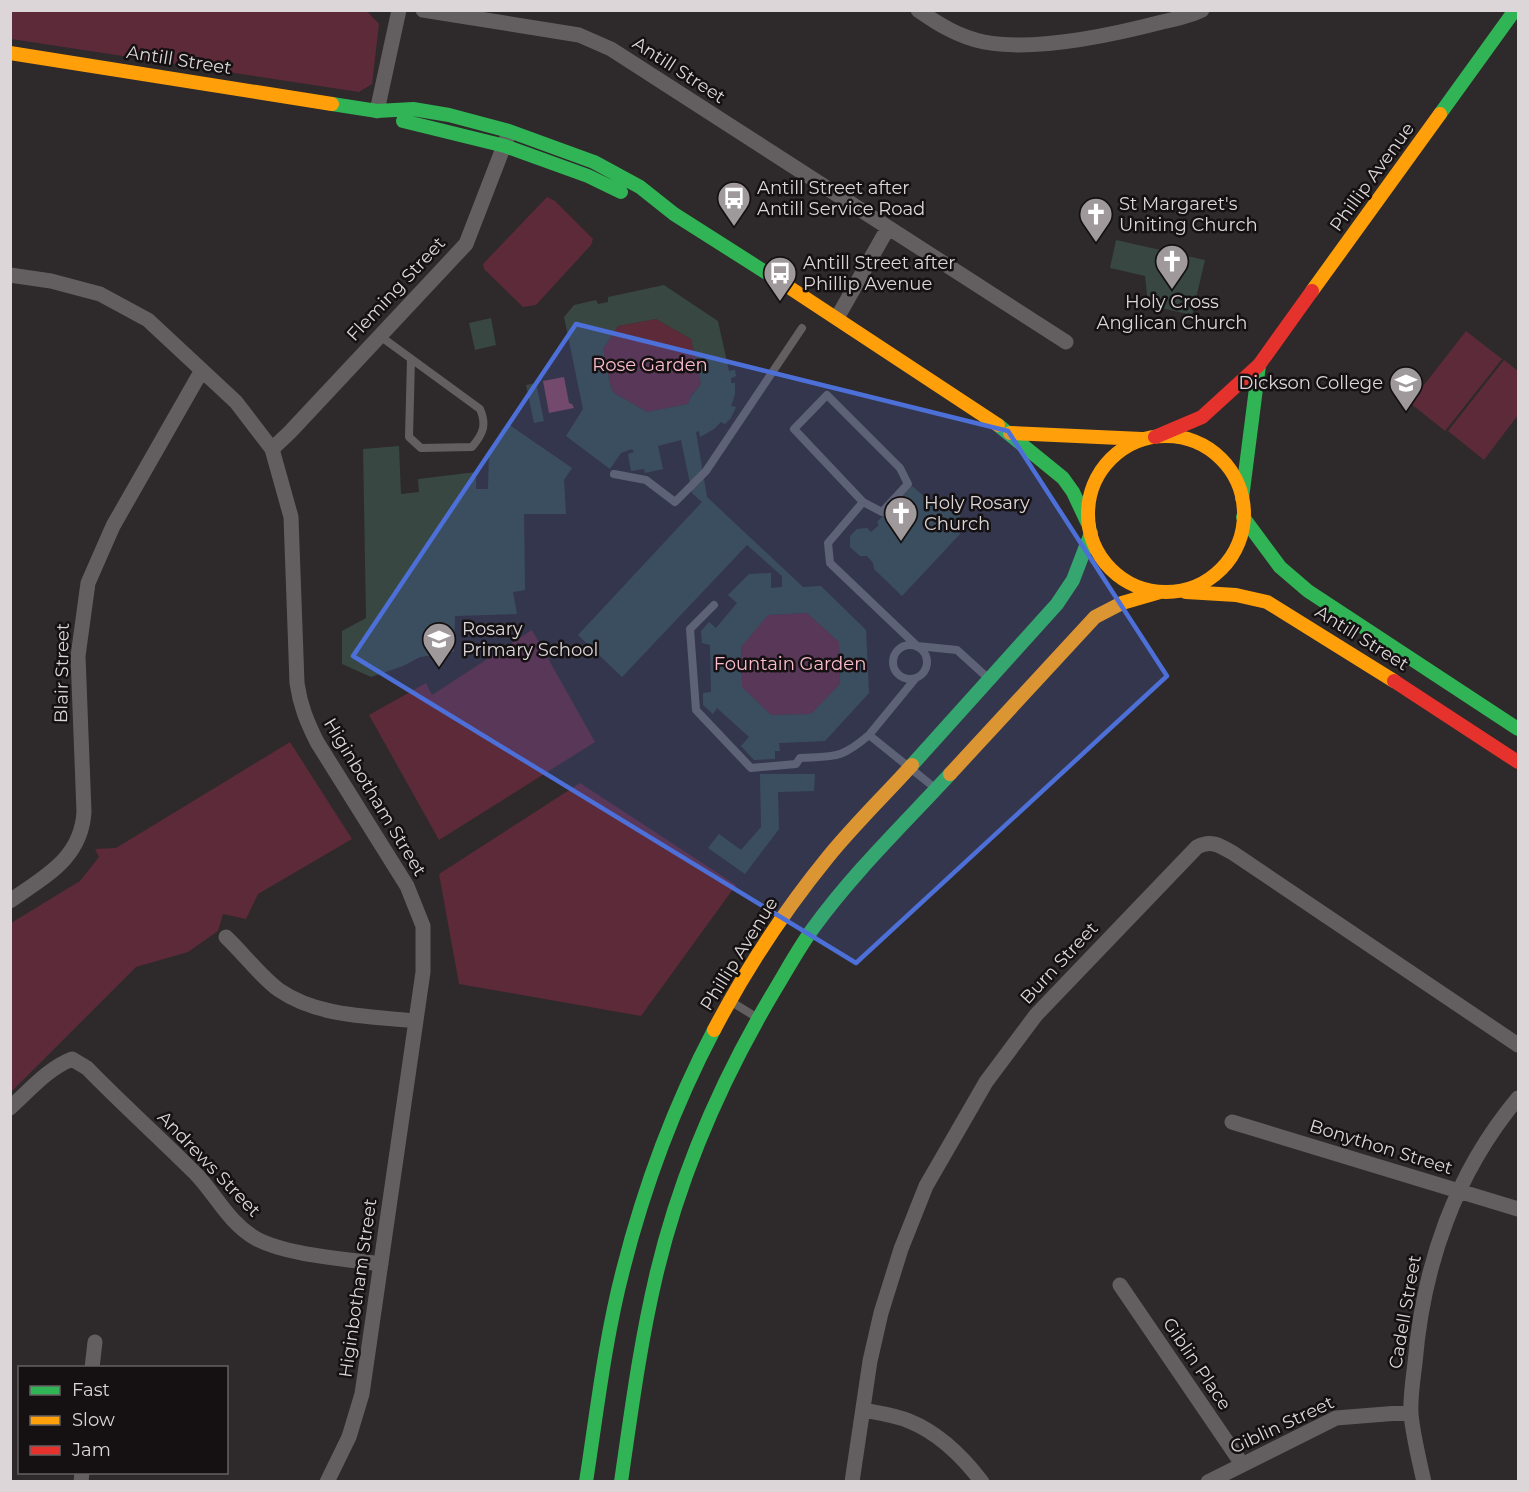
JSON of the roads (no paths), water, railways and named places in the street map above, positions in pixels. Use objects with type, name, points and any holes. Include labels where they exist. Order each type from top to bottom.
[{"type":"main road","name":"Phillip Avenue","points":[[1149,438],[1202,417],[1259,365],[1515,10]]},
{"type":"main road","name":"Antill Street","points":[[10,53],[377,111],[413,110],[449,115],[507,138],[594,162],[640,187],[674,214],[837,318],[1010,433],[1063,478],[1073,492],[1090,529]]},
{"type":"main road","name":"Phillip Avenue","points":[[1242,498],[1259,365]]},
{"type":"main road","points":[[621,1482],[637,1376],[656,1276],[694,1150],[728,1071],[757,1017],[817,923],[891,835],[1095,617],[1122,603],[1164,591],[1191,588],[1205,581],[1229,559],[1237,546],[1242,530],[1242,498],[1229,469],[1206,447],[1176,437],[1010,433]]},
{"type":"main road","points":[[1149,438],[1129,445],[1104,465],[1090,494],[1088,510],[1090,529],[1099,554],[1119,576],[1138,586],[1164,591]]},
{"type":"main road","name":"Antill Street","points":[[1243,517],[1280,567],[1293,580],[1518,729]]},
{"type":"main road","name":"Phillip Avenue","points":[[590,1481],[600,1387],[618,1295],[639,1214],[661,1144],[688,1080],[729,999],[772,932],[829,856],[990,680],[1065,593],[1081,560],[1090,529]]},
{"type":"main road","name":"Antill Street","points":[[1164,591],[1236,594],[1266,602],[1428,702],[1518,762]]},
{"type":"street","points":[[377,111],[399,10]]},
{"type":"street","name":"Antill Street","points":[[423,10],[579,35],[600,43],[1066,342]]},
{"type":"street","points":[[918,10],[958,34],[985,42],[1022,45],[1130,30],[1202,10]]},
{"type":"street","name":"Fleming Street","points":[[272,449],[466,244],[507,138]]},
{"type":"street","points":[[837,318],[888,228]]},
{"type":"street","name":"Higinbotham Street","points":[[10,274],[51,281],[100,294],[148,320],[236,402],[272,449],[291,517],[299,702],[305,720],[317,741],[407,886],[423,926],[423,972],[362,1394],[349,1437],[327,1482]]},
{"type":"street","name":"Blair Street","points":[[10,901],[69,856],[83,829],[78,656],[88,583],[113,526],[202,370]]},
{"type":"street","name":"Burn Street","points":[[852,1482],[870,1361],[881,1313],[901,1249],[926,1186],[986,1082],[1036,1015],[1197,847],[1205,842],[1220,845],[1233,853],[1518,1045]]},
{"type":"street","points":[[226,937],[278,989],[301,1003],[326,1011],[415,1021]]},
{"type":"street","name":"Andrews Street","points":[[10,1108],[47,1073],[72,1059],[87,1068],[166,1145],[198,1177],[229,1216],[255,1238],[272,1245],[309,1254],[381,1264]]},
{"type":"street","name":"Cadell Street","points":[[1424,1482],[1411,1412],[1416,1347],[1432,1257],[1458,1190],[1486,1139],[1518,1098]]},
{"type":"street","name":"Bonython Street","points":[[1232,1122],[1518,1209]]},
{"type":"street","name":"Giblin Place","points":[[1120,1285],[1242,1464]]},
{"type":"street","points":[[92,1366],[95,1342]]},
{"type":"street","points":[[863,1410],[911,1421],[951,1448],[968,1463],[982,1482]]},
{"type":"street","name":"Giblin Street","points":[[1208,1482],[1336,1418],[1411,1412]]},
{"type":"lane","points":[[614,474],[646,480],[675,501],[706,471],[802,328]]},
{"type":"lane","points":[[380,336],[480,409],[485,421],[481,436],[472,447],[421,448],[409,437],[411,359]]},
{"type":"lane","points":[[827,395],[900,468],[908,484],[882,512],[863,502],[794,429],[827,395]]},
{"type":"lane","points":[[714,605],[690,628],[696,710],[752,768],[796,764],[800,758],[834,756],[851,751],[869,735],[915,680],[924,673],[928,663],[924,652],[830,563],[828,543],[863,502]]},
{"type":"lane","points":[[915,680],[909,680],[895,671],[893,659],[898,649],[903,646],[957,650],[990,680]]},
{"type":"lane","points":[[869,735],[936,789]]},
{"type":"lane","points":[[729,999],[757,1017]]},
{"type":"place","name":"Antill Street after Antill Service Road","points":[[734,227]]},
{"type":"place","name":"St Margaret's Uniting Church","points":[[1096,243]]},
{"type":"place","name":"Holy Cross Anglican Church","points":[[1172,290]]},
{"type":"place","name":"Antill Street after Phillip Avenue","points":[[780,302]]},
{"type":"place","name":"Dickson College","points":[[1406,412]]},
{"type":"place","name":"Holy Rosary Church","points":[[901,542]]},
{"type":"place","name":"Rosary Primary School","points":[[439,668]]},
{"type":"park label","name":"Rose Garden","points":[[650,365]]},
{"type":"park label","name":"Fountain Garden","points":[[790,664]]}]
